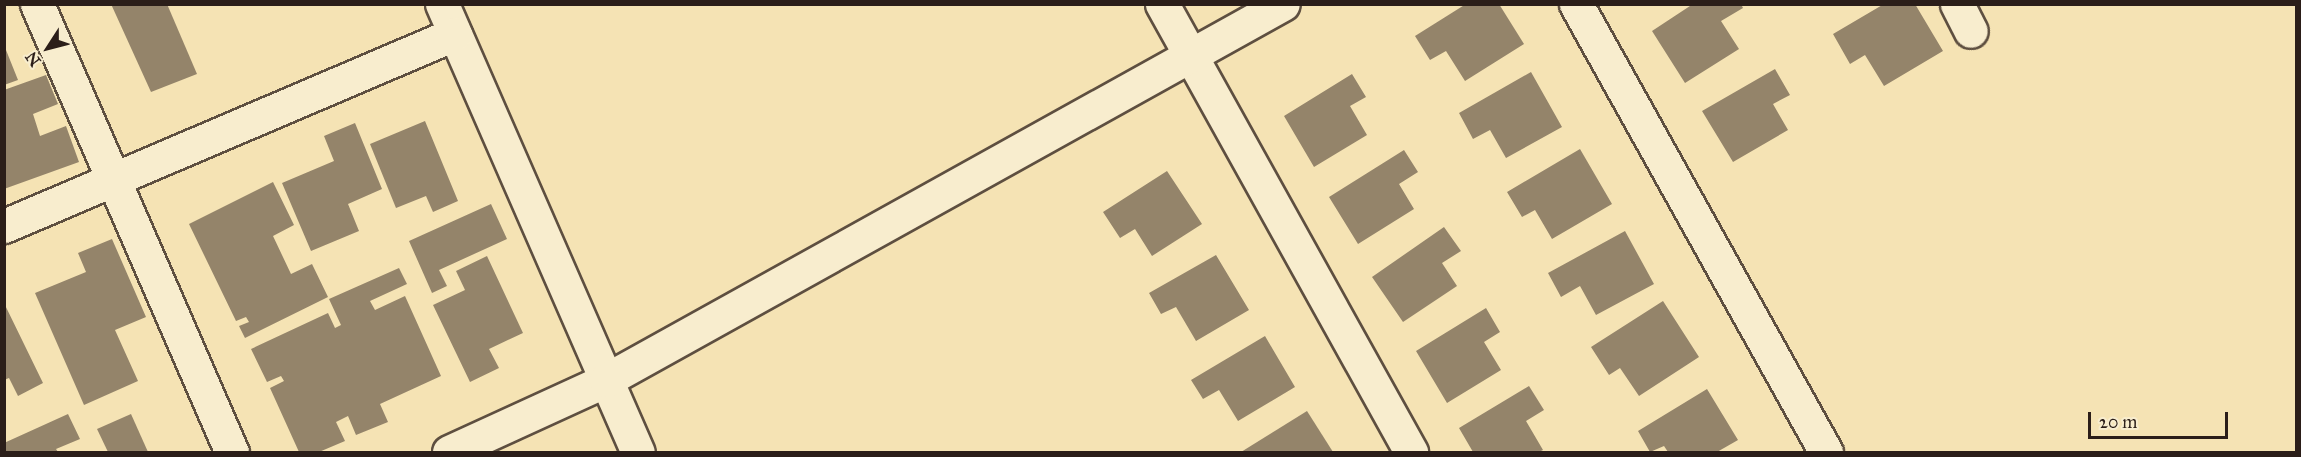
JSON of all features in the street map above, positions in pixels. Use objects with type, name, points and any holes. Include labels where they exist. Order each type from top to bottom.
[{"type":"street","points":[[37,4],[232,453]]},
{"type":"street","points":[[442,4],[638,453]]},
{"type":"street","points":[[1162,4],[1411,453]]},
{"type":"street","points":[[449,453],[606,380],[1283,4]]},
{"type":"street","points":[[1576,4],[1826,453]]},
{"type":"street","points":[[4,226],[455,34]]},
{"type":"building","points":[[111,4],[167,4],[197,74],[151,92]]},
{"type":"building","points":[[1466,4],[1499,4],[1524,44],[1465,81],[1446,51],[1430,60],[1415,36]]},
{"type":"building","points":[[1693,4],[1741,4],[1743,8],[1721,21],[1739,49],[1685,83],[1652,31]]},
{"type":"building","points":[[1884,4],[1915,4],[1943,51],[1884,86],[1865,55],[1850,64],[1833,34]]},
{"type":"building","points":[[4,45],[18,80],[4,85]]},
{"type":"building","points":[[1775,69],[1790,95],[1773,104],[1788,130],[1733,162],[1702,111]]},
{"type":"building","points":[[1531,72],[1562,127],[1506,158],[1490,130],[1473,139],[1459,113]]},
{"type":"building","points":[[1352,74],[1366,97],[1350,106],[1367,135],[1314,167],[1284,116]]},
{"type":"building","points":[[46,75],[58,104],[33,114],[40,136],[66,126],[79,162],[4,189],[4,90]]},
{"type":"building","points":[[425,121],[458,201],[433,212],[426,196],[396,208],[370,144]]},
{"type":"building","points":[[355,123],[382,189],[348,204],[359,231],[311,251],[282,183],[334,161],[324,136]]},
{"type":"building","points":[[1580,149],[1612,204],[1552,239],[1535,210],[1522,217],[1507,192]]},
{"type":"building","points":[[1404,150],[1418,172],[1399,184],[1414,209],[1358,244],[1329,197]]},
{"type":"building","points":[[1167,171],[1202,224],[1152,256],[1135,229],[1120,238],[1103,212]]},
{"type":"building","points":[[273,182],[294,225],[273,236],[291,274],[312,264],[328,297],[245,338],[239,326],[249,322],[246,317],[236,321],[189,224]]},
{"type":"building","points":[[491,204],[507,239],[439,270],[447,286],[432,293],[409,241]]},
{"type":"building","points":[[1444,227],[1461,251],[1442,263],[1457,286],[1403,322],[1372,277]]},
{"type":"building","points":[[1625,231],[1654,284],[1596,315],[1580,286],[1561,297],[1548,273]]},
{"type":"building","points":[[112,239],[146,317],[115,330],[138,381],[84,405],[35,293],[86,272],[78,253]]},
{"type":"building","points":[[1216,255],[1249,310],[1196,341],[1176,307],[1161,314],[1149,293]]},
{"type":"building","points":[[487,256],[523,333],[489,349],[499,368],[470,382],[433,305],[465,290],[456,271]]},
{"type":"building","points":[[399,268],[407,284],[370,301],[375,310],[405,296],[441,376],[380,404],[388,422],[356,435],[348,416],[336,422],[345,441],[319,452],[299,452],[270,388],[284,381],[281,376],[267,382],[251,349],[328,313],[335,328],[341,325],[329,299]]},
{"type":"building","points":[[1663,301],[1699,357],[1639,396],[1620,368],[1609,375],[1591,347]]},
{"type":"building","points":[[4,303],[43,383],[18,396],[9,378],[4,380]]},
{"type":"building","points":[[1486,308],[1500,332],[1484,342],[1501,370],[1447,403],[1416,351]]},
{"type":"building","points":[[1265,336],[1295,387],[1238,421],[1219,390],[1203,399],[1191,380]]},
{"type":"building","points":[[1529,386],[1544,410],[1526,421],[1543,450],[1539,452],[1473,452],[1459,428]]},
{"type":"building","points":[[1707,389],[1738,440],[1717,452],[1668,452],[1664,446],[1650,452],[1638,431]]},
{"type":"building","points":[[1307,411],[1333,452],[1241,452]]},
{"type":"building","points":[[68,414],[80,439],[56,449],[58,452],[4,452],[4,443]]},
{"type":"building","points":[[131,414],[148,452],[108,452],[97,429]]}]
